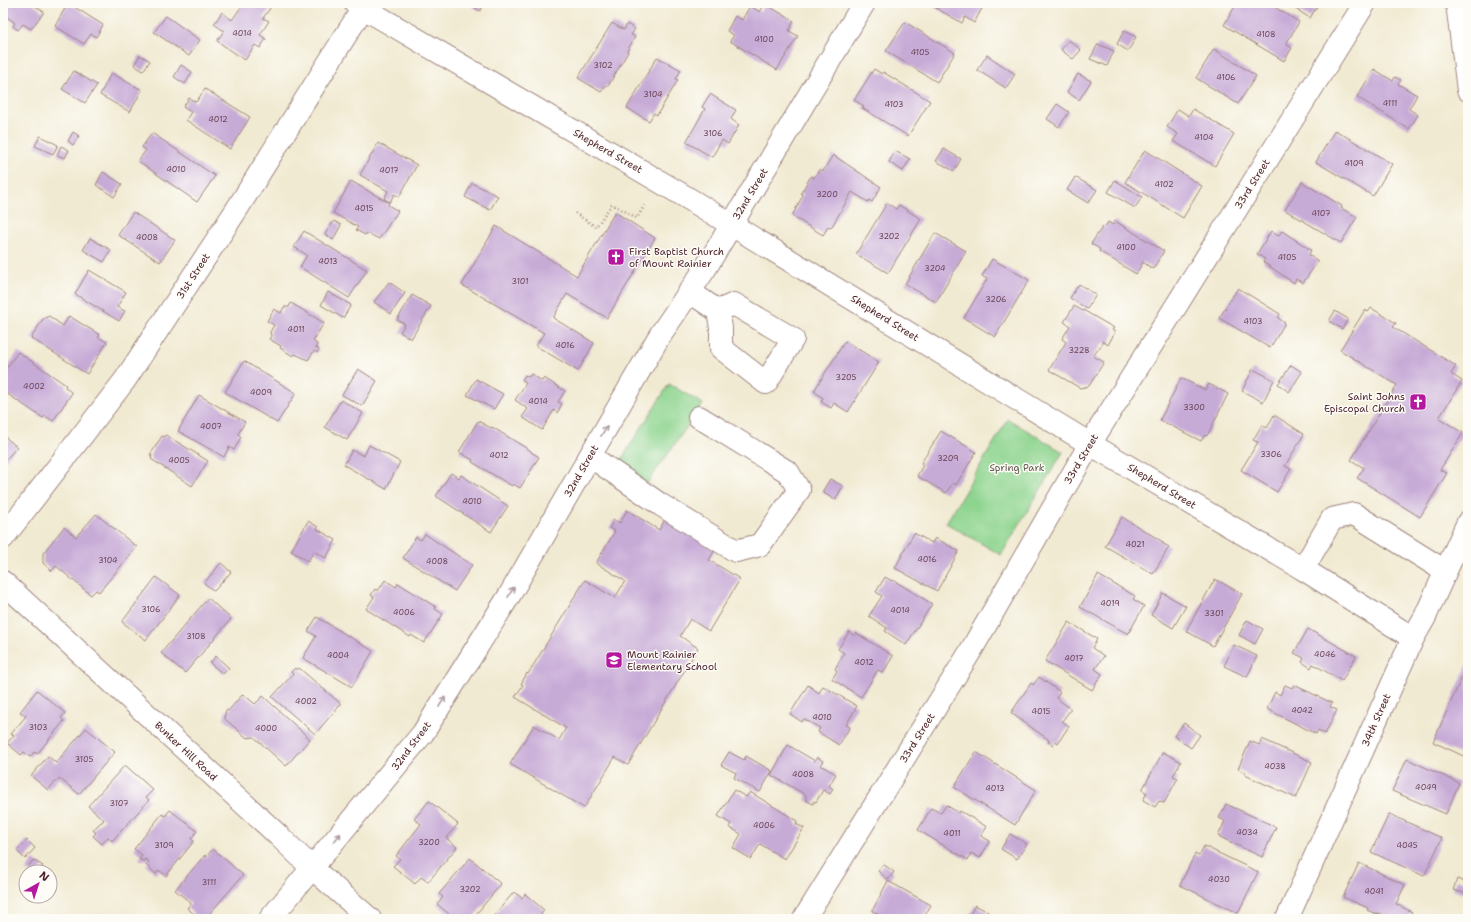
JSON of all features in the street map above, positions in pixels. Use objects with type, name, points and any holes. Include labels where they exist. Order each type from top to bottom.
[{"type":"street","name":"32nd Street","points":[[270,919],[423,733],[508,596],[660,335],[690,292],[864,3]]},
{"type":"street","name":"33rd Street","points":[[804,919],[970,652],[1090,444],[1365,3]]},
{"type":"street","points":[[1457,3],[1468,90]]},
{"type":"street","name":"Shepherd Street","points":[[362,5],[686,197],[1090,444],[1303,569],[1413,638]]},
{"type":"street","name":"31st Street","points":[[3,538],[125,380],[237,209],[362,5]]},
{"type":"street","points":[[690,292],[718,311]]},
{"type":"street","points":[[590,456],[661,505],[736,551],[760,545],[799,490],[788,472],[699,417]]},
{"type":"street","points":[[1303,569],[1332,519],[1354,514],[1445,571]]},
{"type":"street","name":"34th Street","points":[[1287,919],[1413,638],[1425,617],[1468,522]]},
{"type":"street","name":"Bunker Hill Road","points":[[3,582],[312,868],[370,919]]},
{"type":"path","points":[[575,213],[596,227],[612,204],[636,218],[648,199]]},
{"type":"green space","points":[[669,384],[703,404],[646,485],[616,468]]},
{"type":"green space","name":"Spring Park","points":[[1008,419],[1063,452],[1001,555],[946,523]]},
{"type":"building","points":[[3,3],[31,3],[44,12],[31,29],[23,24],[18,30],[13,26],[15,23],[3,14]]},
{"type":"building","points":[[68,3],[103,25],[96,37],[91,34],[84,44],[55,26]]},
{"type":"building","points":[[244,3],[273,4],[263,18],[269,21],[260,35],[266,39],[260,48],[255,45],[245,60],[217,41],[224,31],[214,24],[222,12],[232,20]]},
{"type":"building","points":[[467,3],[485,3],[480,11]]},
{"type":"building","points":[[927,3],[985,3],[974,23],[965,17],[962,23]]},
{"type":"building","points":[[1237,3],[1268,3],[1299,22],[1286,44],[1292,48],[1284,61],[1224,25]]},
{"type":"building","points":[[1286,3],[1319,3],[1310,18]]},
{"type":"building","points":[[765,4],[794,21],[789,31],[798,36],[777,70],[730,41],[734,35],[727,31],[735,16],[742,20],[750,6],[760,12]]},
{"type":"building","points":[[166,16],[200,40],[189,56],[154,32]]},
{"type":"building","points":[[905,22],[955,53],[937,82],[886,51]]},
{"type":"building","points":[[612,23],[624,30],[627,24],[635,29],[631,35],[635,37],[608,86],[606,85],[601,92],[578,78]]},
{"type":"building","points":[[1124,31],[1136,37],[1128,51],[1117,44]]},
{"type":"building","points":[[1069,40],[1081,50],[1073,59],[1061,50]]},
{"type":"building","points":[[1098,44],[1114,51],[1107,66],[1090,59]]},
{"type":"building","points":[[1214,49],[1256,76],[1238,104],[1196,78]]},
{"type":"building","points":[[140,55],[150,61],[143,71],[134,65]]},
{"type":"building","points":[[987,55],[1015,74],[1006,88],[977,70]]},
{"type":"building","points":[[657,57],[681,70],[676,79],[678,80],[657,115],[654,113],[649,121],[627,108]]},
{"type":"building","points":[[181,65],[192,72],[185,84],[174,77]]},
{"type":"building","points":[[874,69],[882,74],[883,72],[930,101],[908,136],[862,108],[864,106],[854,100]]},
{"type":"building","points":[[1374,69],[1393,81],[1395,77],[1401,80],[1398,84],[1417,95],[1409,109],[1418,115],[1409,129],[1357,97]]},
{"type":"building","points":[[74,71],[97,85],[85,103],[62,89]]},
{"type":"building","points":[[111,73],[142,90],[130,112],[100,95]]},
{"type":"building","points":[[1078,74],[1091,81],[1079,100],[1067,92]]},
{"type":"building","points":[[205,89],[250,117],[230,149],[186,120],[191,112],[183,107],[189,98],[196,102]]},
{"type":"building","points":[[710,94],[736,110],[731,119],[739,125],[728,144],[722,140],[712,157],[686,142],[705,109],[702,107]]},
{"type":"building","points":[[1057,104],[1069,112],[1059,127],[1047,119]]},
{"type":"building","points":[[1178,109],[1189,116],[1193,109],[1234,134],[1215,166],[1173,141],[1178,134],[1167,127]]},
{"type":"building","points":[[1335,130],[1392,164],[1373,196],[1316,162]]},
{"type":"building","points":[[73,132],[79,136],[73,145],[68,141]]},
{"type":"building","points":[[152,133],[215,176],[197,202],[138,161],[146,150],[142,147]]},
{"type":"building","points":[[40,136],[58,145],[53,154],[35,146]]},
{"type":"building","points":[[378,143],[417,165],[399,197],[394,194],[390,202],[384,199],[388,191],[360,175]]},
{"type":"building","points":[[61,146],[69,150],[65,158],[57,155]]},
{"type":"building","points":[[944,149],[961,159],[954,171],[936,161]]},
{"type":"building","points":[[1145,150],[1202,186],[1183,218],[1125,182]]},
{"type":"building","points":[[895,151],[910,159],[903,171],[889,162]]},
{"type":"building","points":[[833,155],[881,187],[872,202],[869,200],[868,202],[852,192],[831,228],[828,227],[823,235],[792,216],[803,195],[801,193],[811,176],[814,178],[820,169],[823,171]]},
{"type":"building","points":[[103,172],[122,184],[114,197],[96,185]]},
{"type":"building","points":[[1075,177],[1097,190],[1088,203],[1067,190]]},
{"type":"building","points":[[1115,180],[1142,197],[1135,208],[1108,192]]},
{"type":"building","points":[[351,181],[389,203],[388,205],[398,211],[379,239],[367,233],[365,235],[356,230],[358,227],[333,213]]},
{"type":"building","points":[[1302,182],[1342,206],[1341,208],[1357,217],[1341,243],[1285,210]]},
{"type":"building","points":[[472,183],[498,196],[490,210],[465,197]]},
{"type":"building","points":[[887,203],[896,209],[899,205],[921,219],[888,273],[856,254]]},
{"type":"building","points":[[133,212],[175,240],[160,262],[118,235]]},
{"type":"building","points":[[615,212],[655,238],[607,318],[567,294],[553,318],[594,343],[578,371],[536,346],[544,333],[462,285],[496,226],[577,276]]},
{"type":"building","points":[[334,221],[341,225],[333,240],[325,234]]},
{"type":"building","points":[[1115,221],[1164,251],[1153,269],[1143,262],[1136,274],[1099,251],[1100,249],[1091,244],[1103,226],[1105,227],[1108,222],[1113,225]]},
{"type":"building","points":[[304,231],[367,270],[349,298],[300,267],[307,255],[294,247]]},
{"type":"building","points":[[1271,231],[1278,236],[1282,231],[1311,250],[1309,255],[1318,261],[1303,283],[1296,279],[1294,283],[1263,262],[1265,259],[1257,254]]},
{"type":"building","points":[[935,233],[966,251],[936,302],[905,284]]},
{"type":"building","points":[[90,238],[111,250],[104,262],[83,250]]},
{"type":"building","points":[[992,259],[1029,280],[995,337],[964,318],[987,279],[982,276]]},
{"type":"building","points":[[89,270],[126,292],[117,307],[125,311],[119,321],[75,294]]},
{"type":"building","points":[[389,282],[405,293],[391,314],[374,302]]},
{"type":"building","points":[[1079,284],[1096,295],[1087,309],[1070,298]]},
{"type":"building","points":[[1238,288],[1280,314],[1278,318],[1285,323],[1270,348],[1219,318]]},
{"type":"building","points":[[328,292],[351,305],[343,318],[321,305]]},
{"type":"building","points":[[412,295],[431,306],[411,339],[400,332],[405,324],[397,320]]},
{"type":"building","points":[[291,303],[324,323],[313,341],[317,344],[316,348],[319,349],[317,353],[314,351],[308,360],[295,354],[293,356],[280,348],[281,346],[269,339],[271,336],[270,332],[274,325],[267,321],[274,309],[281,313],[284,307],[289,307]]},
{"type":"building","points":[[1074,306],[1114,328],[1112,330],[1115,332],[1108,345],[1102,341],[1103,343],[1093,356],[1104,362],[1089,386],[1080,388],[1049,370],[1066,342],[1062,339],[1070,326],[1064,322]]},
{"type":"building","name":"Saint Johns Episcopal Church","points":[[1371,308],[1396,323],[1393,327],[1456,366],[1451,374],[1462,381],[1439,418],[1463,433],[1440,470],[1447,473],[1420,517],[1357,478],[1364,468],[1351,460],[1397,385],[1340,350],[1365,310],[1368,312]]},
{"type":"building","points":[[1335,311],[1348,319],[1342,329],[1329,321]]},
{"type":"building","points":[[49,316],[63,326],[69,316],[100,335],[98,337],[107,342],[87,374],[31,338],[43,319]]},
{"type":"building","points":[[845,341],[879,362],[848,412],[834,403],[831,408],[821,402],[823,398],[814,391]]},
{"type":"building","points":[[18,352],[66,385],[65,387],[72,393],[53,421],[45,416],[43,418],[3,391],[3,373]]},
{"type":"building","points":[[244,361],[296,393],[277,423],[225,392]]},
{"type":"building","points":[[1291,365],[1302,372],[1289,392],[1278,384]]},
{"type":"building","points":[[358,369],[377,381],[362,406],[342,395]]},
{"type":"building","points":[[1253,369],[1274,380],[1263,402],[1242,391]]},
{"type":"building","points":[[531,374],[542,381],[544,378],[565,391],[558,402],[562,404],[557,413],[554,410],[542,430],[522,417],[528,409],[515,400],[526,383],[522,380],[525,375],[529,377]]},
{"type":"building","points":[[1181,378],[1205,390],[1209,384],[1228,394],[1207,436],[1205,435],[1201,441],[1160,420]]},
{"type":"building","points":[[476,379],[503,394],[494,409],[467,395]]},
{"type":"building","points":[[199,395],[245,422],[238,434],[241,437],[234,450],[229,447],[224,457],[178,431]]},
{"type":"building","points":[[341,400],[363,413],[347,440],[325,427]]},
{"type":"building","points":[[1274,415],[1304,434],[1285,466],[1291,469],[1277,492],[1241,470],[1258,442],[1253,440],[1262,425],[1267,428]]},
{"type":"building","points":[[478,421],[491,428],[492,427],[539,457],[520,488],[513,484],[512,486],[472,462],[473,460],[459,452]]},
{"type":"building","points":[[941,431],[976,452],[956,485],[953,483],[946,493],[917,476],[923,465],[921,463]]},
{"type":"building","points":[[3,435],[17,447],[3,463]]},
{"type":"building","points":[[166,435],[208,461],[192,486],[151,459],[152,456],[150,455],[162,436],[164,437]]},
{"type":"building","points":[[369,445],[400,462],[386,489],[344,465],[352,450],[364,456]]},
{"type":"building","points":[[451,473],[459,478],[461,475],[508,506],[491,532],[436,496]]},
{"type":"building","points":[[830,479],[843,486],[835,500],[822,492]]},
{"type":"building","name":"Mount Rainier Elementary School","points":[[627,510],[659,530],[666,518],[716,548],[709,560],[740,579],[709,631],[690,619],[680,636],[698,648],[628,765],[615,757],[584,808],[510,764],[534,725],[559,740],[566,728],[515,697],[523,685],[521,684],[527,673],[528,674],[585,580],[615,598],[625,581],[596,563],[615,531],[609,528],[614,520],[620,523]]},
{"type":"building","points":[[96,514],[137,547],[99,592],[96,590],[91,595],[56,566],[52,571],[43,563],[43,553],[64,527],[76,537]]},
{"type":"building","points":[[1122,517],[1169,547],[1153,574],[1105,546]]},
{"type":"building","points":[[308,521],[318,527],[317,529],[336,540],[326,558],[314,551],[308,561],[291,551]]},
{"type":"building","points":[[914,533],[932,543],[935,538],[959,551],[937,591],[895,568]]},
{"type":"building","points":[[425,534],[472,565],[455,591],[403,558],[416,537],[421,540]]},
{"type":"building","points":[[221,563],[231,572],[214,591],[204,583]]},
{"type":"building","points":[[1098,575],[1135,596],[1133,599],[1144,606],[1128,634],[1080,607]]},
{"type":"building","points":[[156,577],[180,595],[146,640],[122,622]]},
{"type":"building","points":[[885,577],[892,581],[893,580],[932,604],[906,645],[885,631],[887,628],[869,616],[882,596],[876,592]]},
{"type":"building","points":[[1215,579],[1242,594],[1213,646],[1186,631]]},
{"type":"building","points":[[385,580],[396,587],[398,583],[436,607],[435,609],[443,614],[424,643],[411,635],[410,637],[366,609],[374,597],[371,595],[375,589],[378,591]]},
{"type":"building","points":[[1163,593],[1186,606],[1173,628],[1151,615]]},
{"type":"building","points":[[208,598],[231,619],[185,673],[161,653]]},
{"type":"building","points":[[317,617],[373,651],[352,687],[303,658],[316,636],[308,631]]},
{"type":"building","points":[[1247,620],[1263,629],[1255,644],[1239,635]]},
{"type":"building","points":[[1069,622],[1097,639],[1092,648],[1104,656],[1095,669],[1102,674],[1092,690],[1045,661]]},
{"type":"building","points":[[1308,629],[1356,656],[1342,681],[1313,664],[1311,668],[1302,662],[1304,658],[1294,653]]},
{"type":"building","points":[[849,632],[855,636],[856,633],[893,656],[883,673],[878,670],[861,697],[832,679],[837,671],[835,669],[844,653],[838,649]]},
{"type":"building","points":[[1234,645],[1257,656],[1247,677],[1224,666]]},
{"type":"building","points":[[216,656],[229,668],[223,674],[210,663]]},
{"type":"building","points":[[1468,664],[1468,758],[1433,742]]},
{"type":"building","points":[[295,668],[297,670],[299,668],[341,704],[315,734],[272,697],[293,674],[291,672]]},
{"type":"building","points":[[1039,677],[1060,692],[1056,698],[1071,709],[1062,721],[1069,726],[1058,743],[1055,741],[1053,745],[1048,742],[1049,740],[1011,713],[1031,683],[1033,685]]},
{"type":"building","points":[[808,685],[819,693],[823,686],[857,706],[846,725],[850,727],[839,745],[818,732],[820,728],[804,719],[802,722],[790,714]]},
{"type":"building","points":[[1285,685],[1292,688],[1294,685],[1332,703],[1330,707],[1337,710],[1325,734],[1318,730],[1316,734],[1267,709],[1275,692],[1280,695]]},
{"type":"building","points":[[37,690],[65,713],[61,718],[64,721],[37,754],[34,752],[30,757],[24,752],[21,755],[7,743],[14,735],[11,734],[26,716],[20,712]]},
{"type":"building","points":[[243,694],[255,704],[263,696],[310,739],[286,766],[254,737],[247,738],[224,718],[226,710],[228,711]]},
{"type":"building","points":[[1184,723],[1200,735],[1191,748],[1174,736]]},
{"type":"building","points":[[86,728],[115,752],[79,794],[59,778],[48,790],[31,776],[48,756],[56,763]]},
{"type":"building","points":[[1262,739],[1312,762],[1296,798],[1245,775],[1246,773],[1238,769],[1250,741],[1259,745]]},
{"type":"building","points":[[788,745],[815,761],[817,757],[823,761],[820,765],[836,774],[829,786],[833,789],[830,794],[823,790],[816,802],[814,801],[813,804],[806,800],[806,795],[771,775]]},
{"type":"building","points":[[729,752],[744,760],[746,756],[772,771],[760,792],[734,778],[736,773],[721,765]]},
{"type":"building","points":[[976,752],[1036,790],[1015,825],[954,787]]},
{"type":"building","points":[[1163,752],[1181,762],[1173,776],[1178,778],[1164,803],[1159,801],[1155,807],[1143,800],[1147,793],[1142,790]]},
{"type":"building","points":[[1407,759],[1459,783],[1446,814],[1392,791]]},
{"type":"building","points":[[125,765],[153,790],[146,797],[149,800],[112,841],[108,837],[102,844],[93,836],[96,833],[93,830],[104,820],[88,806]]},
{"type":"building","points":[[734,790],[746,797],[750,792],[797,821],[796,824],[804,828],[785,859],[760,844],[751,859],[733,848],[741,834],[729,827],[731,824],[718,816]]},
{"type":"building","points":[[429,801],[458,824],[446,838],[457,847],[428,882],[421,877],[415,884],[393,866],[400,859],[396,856],[421,824],[414,819]]},
{"type":"building","points":[[1226,804],[1276,827],[1262,857],[1218,836],[1225,821],[1219,818]]},
{"type":"building","points":[[946,805],[959,813],[960,811],[987,827],[981,836],[990,841],[980,858],[971,853],[968,860],[918,830],[931,808],[941,813]]},
{"type":"building","points":[[170,810],[197,831],[191,839],[194,841],[166,876],[159,870],[156,874],[146,865],[149,862],[145,859],[143,861],[139,859],[142,855],[134,849],[162,814],[165,816]]},
{"type":"building","points":[[1389,814],[1442,838],[1424,876],[1371,852]]},
{"type":"building","points":[[1010,834],[1027,844],[1017,859],[1001,849]]},
{"type":"building","points":[[27,840],[35,848],[25,859],[17,851]]},
{"type":"building","points":[[1204,846],[1258,872],[1238,913],[1180,885],[1195,854],[1199,856]]},
{"type":"building","points":[[213,849],[243,875],[205,919],[200,919],[187,908],[191,903],[175,890],[205,855],[206,857]]},
{"type":"building","points":[[470,858],[501,884],[472,919],[455,919],[437,904],[443,897],[439,894]]},
{"type":"building","points":[[33,860],[40,864],[30,864]]},
{"type":"building","points":[[1359,863],[1405,885],[1396,904],[1412,912],[1408,919],[1385,919],[1383,918],[1384,915],[1379,913],[1378,915],[1367,910],[1368,908],[1343,897]]},
{"type":"building","points":[[883,864],[894,872],[888,880],[878,871]]},
{"type":"building","points":[[1457,879],[1468,883],[1468,894],[1453,890]]},
{"type":"building","points":[[888,881],[931,905],[923,919],[887,919],[872,911]]},
{"type":"building","points":[[514,892],[522,898],[525,894],[544,910],[540,916],[544,919],[491,919]]},
{"type":"building","points":[[975,905],[988,912],[984,919],[968,918]]},
{"type":"place","name":"First Baptist Church of Mount Rainier","points":[[616,257]]},
{"type":"place","name":"Saint Johns Episcopal Church","points":[[1418,402]]},
{"type":"place","name":"Mount Rainier Elementary School","points":[[614,660]]}]
